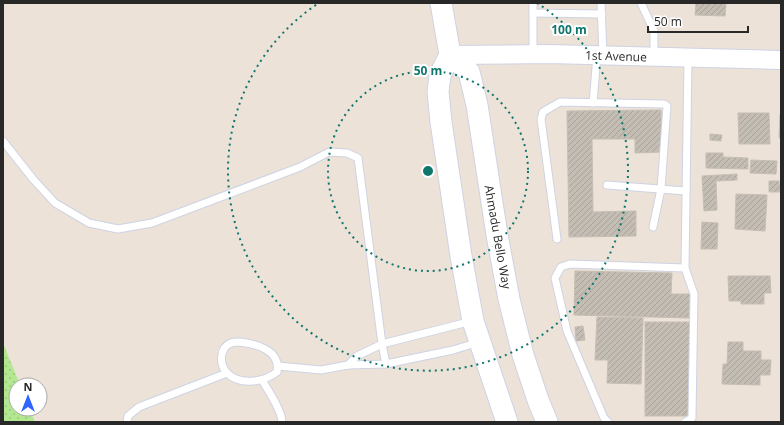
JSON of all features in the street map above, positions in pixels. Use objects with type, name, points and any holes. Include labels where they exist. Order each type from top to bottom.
[{"type":"main road","points":[[442,3],[450,56],[440,75],[439,100],[456,224],[473,321],[507,422]]},
{"type":"main road","name":"Ahmadu Bello Way","points":[[450,56],[469,72],[477,105],[496,235],[509,300],[523,355],[547,422]]},
{"type":"street","name":"1st Avenue","points":[[450,56],[533,54],[781,60]]},
{"type":"lane","points":[[532,3],[533,54]]},
{"type":"lane","points":[[593,103],[600,55],[602,14],[601,3]]},
{"type":"lane","points":[[641,3],[654,31],[654,57]]},
{"type":"lane","points":[[533,13],[602,14]]},
{"type":"lane","points":[[685,422],[692,418],[694,294],[685,268],[688,58]]},
{"type":"lane","points":[[557,239],[541,116],[543,112],[560,102],[664,104],[667,106],[661,189],[653,227]]},
{"type":"lane","points":[[3,141],[33,179],[55,203],[89,223],[118,229],[152,223],[300,167],[329,152],[347,153],[358,158],[382,344],[386,364]]},
{"type":"lane","points":[[607,185],[686,191]]},
{"type":"lane","points":[[608,422],[604,418],[567,330],[555,278],[558,271],[562,267],[570,264],[685,268]]},
{"type":"lane","points":[[348,365],[357,356],[382,344],[473,321]]},
{"type":"lane","points":[[240,342],[254,344],[272,354],[278,366],[277,372],[262,380],[238,380],[227,373],[222,363],[221,354],[231,343],[240,342]]},
{"type":"lane","points":[[278,366],[320,370],[348,365],[386,364],[453,350],[479,342]]},
{"type":"lane","points":[[127,422],[128,416],[139,407],[227,373]]},
{"type":"lane","points":[[262,380],[273,399],[282,418],[282,422]]},
{"type":"green space","points":[[3,343],[17,377],[8,377],[8,417],[33,417],[35,422],[3,422]]},
{"type":"building","points":[[696,3],[726,3],[725,16],[695,15]]},
{"type":"building","points":[[661,110],[662,152],[635,153],[635,139],[592,139],[593,212],[636,211],[636,236],[569,237],[567,111]]},
{"type":"building","points":[[738,113],[769,113],[770,144],[739,144]]},
{"type":"building","points":[[780,114],[781,138],[779,138]]},
{"type":"building","points":[[710,134],[722,135],[721,141],[710,140]]},
{"type":"building","points":[[706,153],[723,153],[723,157],[748,158],[748,169],[706,168]]},
{"type":"building","points":[[751,160],[777,161],[776,174],[750,173]]},
{"type":"building","points":[[737,174],[737,180],[716,181],[717,210],[704,211],[702,176]]},
{"type":"building","points":[[769,181],[779,181],[780,192],[769,192]]},
{"type":"building","points":[[736,194],[767,195],[765,231],[735,229]]},
{"type":"building","points":[[702,222],[718,223],[717,249],[701,249]]},
{"type":"building","points":[[575,271],[672,273],[671,294],[690,294],[689,318],[574,315]]},
{"type":"building","points":[[728,276],[770,276],[771,293],[764,293],[764,304],[741,304],[741,301],[729,301]]},
{"type":"building","points":[[597,317],[643,318],[641,384],[607,383],[608,360],[595,360]]},
{"type":"building","points":[[645,322],[692,322],[692,416],[645,416]]},
{"type":"building","points":[[583,326],[585,340],[576,341],[575,327]]},
{"type":"building","points":[[728,342],[743,342],[743,351],[761,351],[761,360],[771,360],[770,375],[760,375],[760,385],[722,384],[723,364],[727,364]]}]
